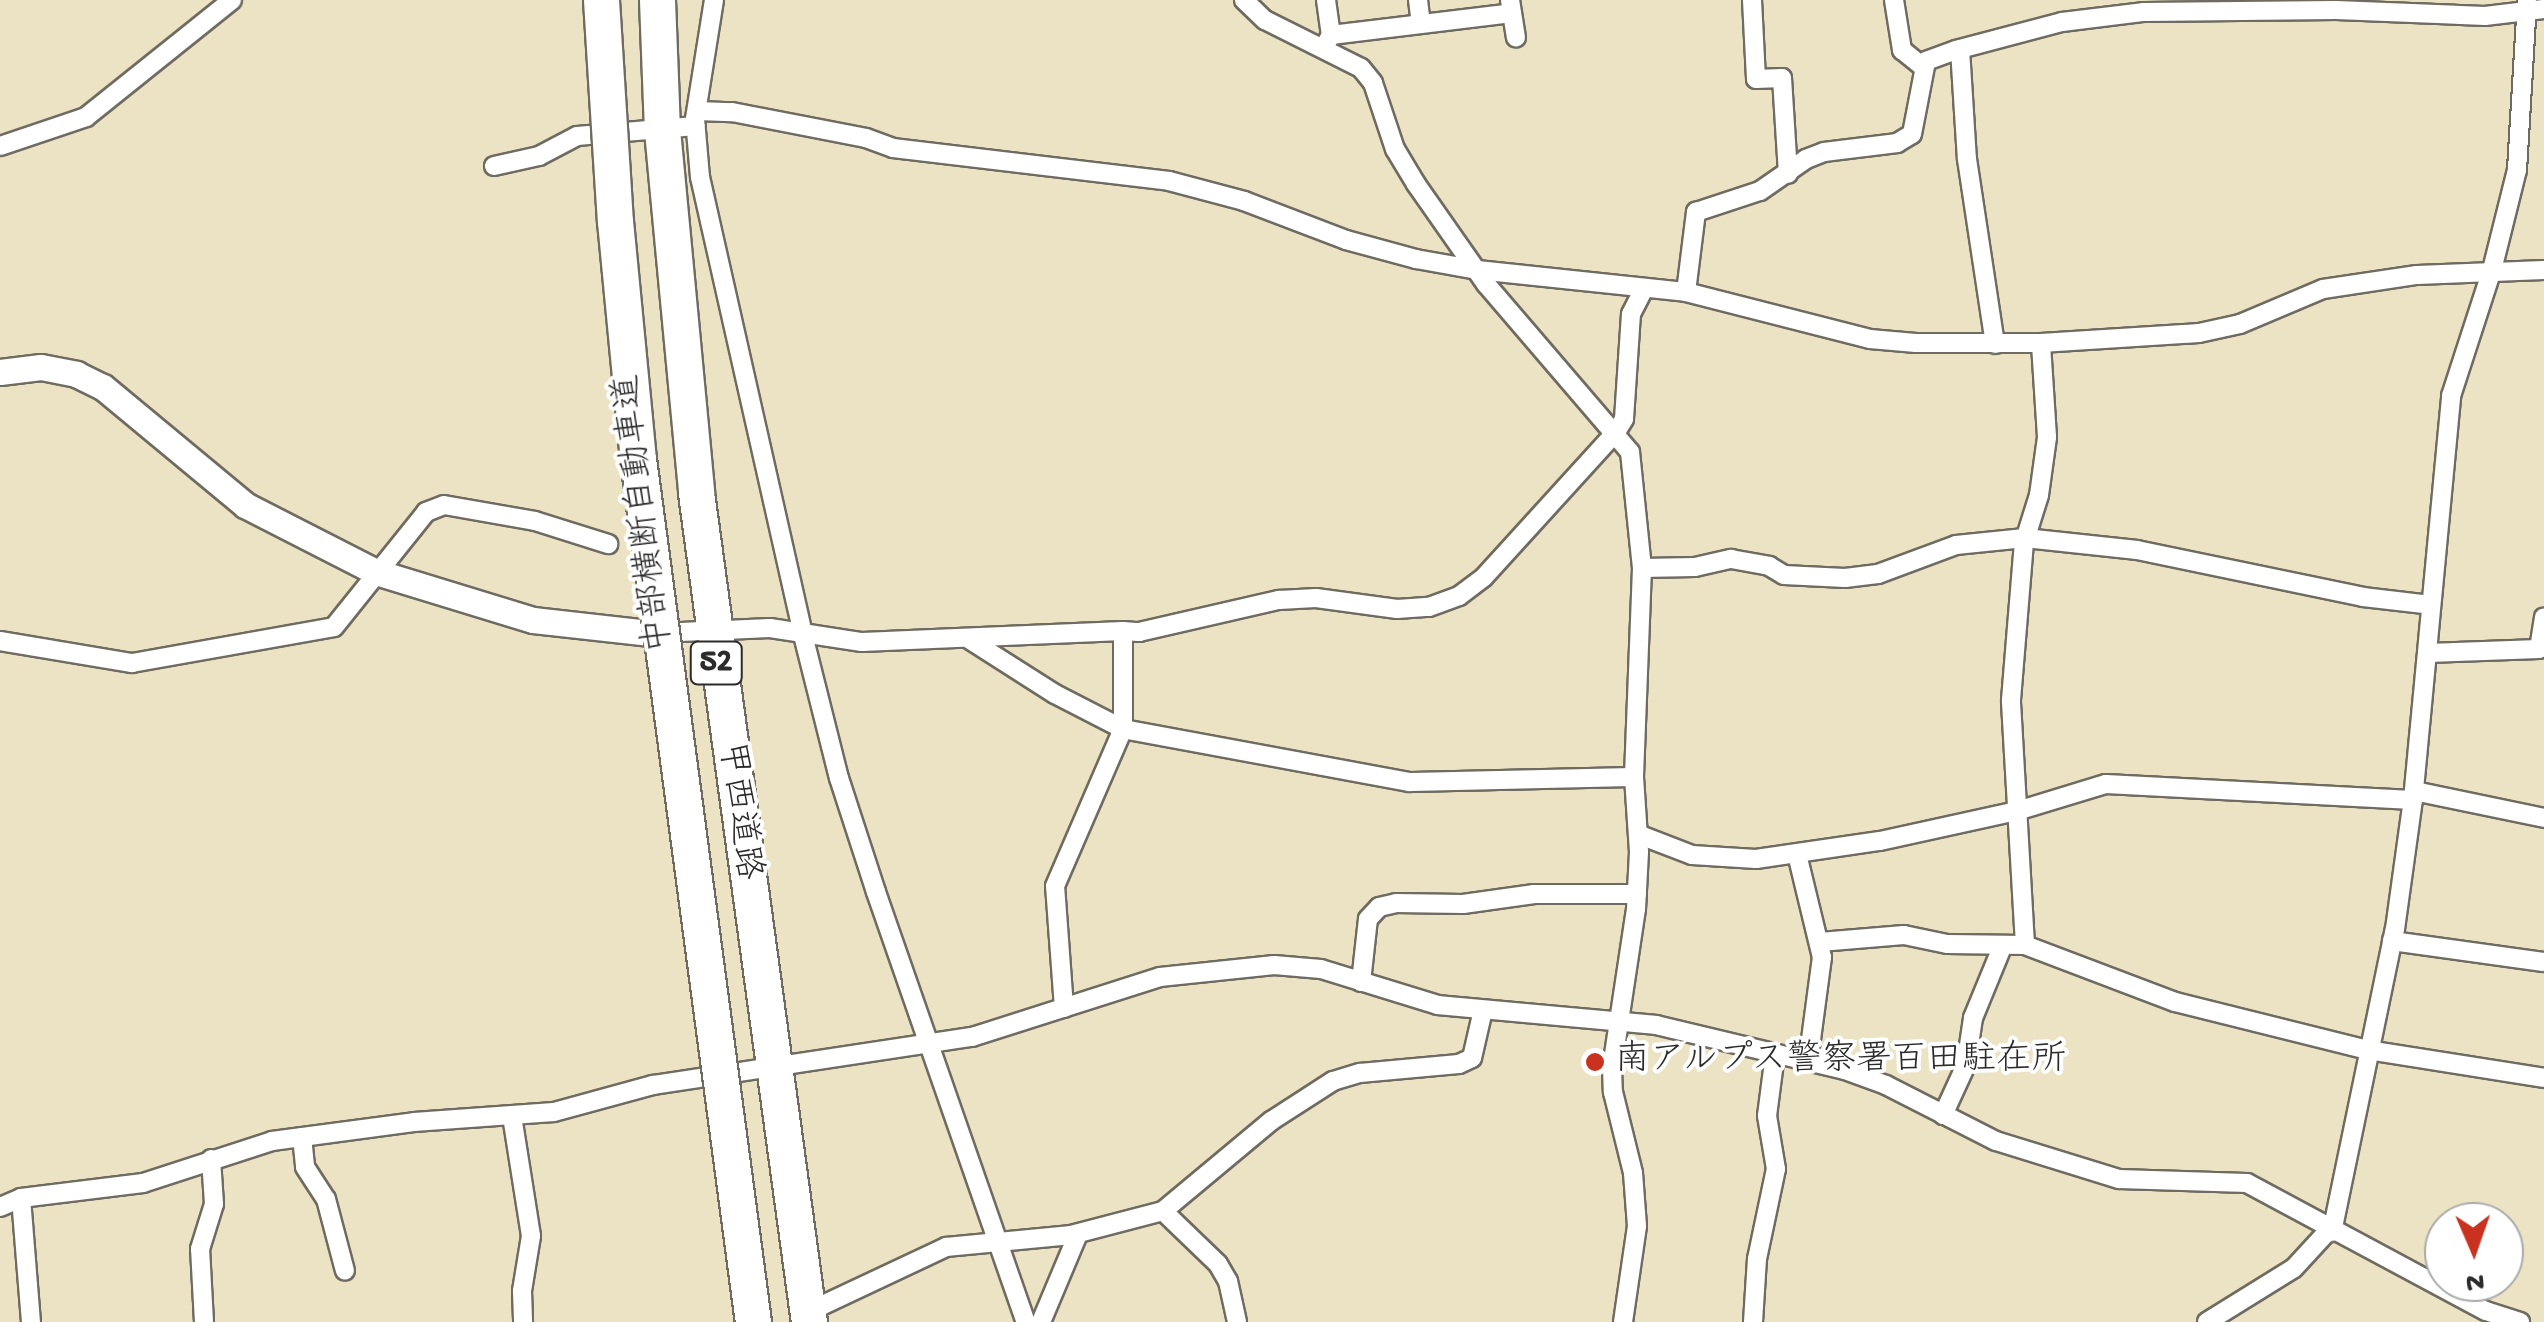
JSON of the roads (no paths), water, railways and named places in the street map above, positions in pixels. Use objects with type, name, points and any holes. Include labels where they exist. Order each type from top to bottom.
[{"type":"highway","name":"甲西道路","points":[[591,0],[599,132],[648,634],[738,1322]]},
{"type":"highway","name":"中部横断自動車道","points":[[601,0],[615,221],[638,459],[753,1322]]},
{"type":"highway","name":"中部横断自動車道","points":[[615,0],[650,456],[766,1322]]},
{"type":"highway","name":"甲西道路","points":[[657,0],[685,122],[712,630],[776,1066],[808,1317]]},
{"type":"street","points":[[0,146],[86,116],[232,0]]},
{"type":"street","points":[[714,0],[685,122],[756,412],[802,632],[839,778],[1026,1322]]},
{"type":"street","points":[[1244,0],[1265,20],[1328,41],[1361,68],[1373,84],[1395,149],[1477,270],[1570,386],[1616,432],[1630,452],[1637,490],[1642,568],[1634,777],[1640,835],[1637,894],[1613,1092],[1633,1173],[1637,1226],[1622,1322]]},
{"type":"street","points":[[1326,0],[1328,41]]},
{"type":"street","points":[[1418,0],[1421,24]]},
{"type":"street","points":[[1752,0],[1756,79],[1782,78],[1788,174]]},
{"type":"street","points":[[1894,0],[1902,50],[1908,60],[1924,68]]},
{"type":"street","points":[[1328,41],[1511,6],[1516,38]]},
{"type":"street","points":[[2207,1322],[2294,1268],[2330,1231],[2392,942],[2414,796],[2451,396],[2492,270],[2517,170],[2526,7]]},
{"type":"street","points":[[1686,292],[1696,212],[1760,192],[1806,159],[1824,152],[1897,143],[1912,134],[1926,62],[1960,49],[2062,22],[2144,12],[2544,8]]},
{"type":"street","points":[[1960,49],[1967,159],[1994,344]]},
{"type":"street","points":[[494,166],[539,156],[577,136],[732,112],[866,138],[893,148],[1169,181],[1244,200],[1346,240],[1477,270],[1686,292],[1870,339],[1994,344],[2199,333],[2240,324],[2323,290],[2492,270],[2544,270]]},
{"type":"street","points":[[0,372],[41,367],[76,374],[103,387],[245,505],[376,572],[534,620],[648,634],[712,630],[802,632],[862,642],[1139,632],[1279,600],[1316,598],[1397,610],[1430,607],[1458,596],[1484,578],[1616,432],[1624,418],[1631,314],[1644,289]]},
{"type":"street","points":[[2025,945],[2011,700],[2025,538],[2039,496],[2047,437],[2041,343]]},
{"type":"street","points":[[0,641],[132,663],[334,627],[426,512],[444,505],[535,521],[608,544]]},
{"type":"street","points":[[1642,568],[1695,567],[1731,559],[1769,566],[1784,575],[1845,578],[1878,574],[1956,544],[2025,538],[2137,550],[2363,597],[2431,605]]},
{"type":"street","points":[[2428,652],[2539,649],[2544,617]]},
{"type":"street","points":[[1064,1008],[1055,886],[1123,729],[1123,631]]},
{"type":"street","points":[[967,638],[1055,694],[1123,729],[1409,782],[1634,777]]},
{"type":"street","points":[[1640,835],[1692,855],[1726,860],[1796,854],[2017,811],[2106,784],[2414,796],[2544,818]]},
{"type":"street","points":[[1796,854],[1810,921],[1820,942],[1808,1062]]},
{"type":"street","points":[[1361,982],[1368,919],[1379,908],[1396,902],[1463,904],[1534,894],[1637,894]]},
{"type":"street","points":[[1820,942],[1904,935],[1947,944],[2025,945],[2175,1002],[2368,1050],[2544,1078]]},
{"type":"street","points":[[2392,942],[2544,962]]},
{"type":"street","points":[[1943,1114],[1966,1064],[1973,1018],[2003,945]]},
{"type":"street","points":[[0,1206],[22,1198],[143,1183],[211,1159],[302,1137],[583,1106],[653,1085],[930,1044],[996,1031],[1160,977],[1274,965],[1320,970],[1438,1005],[1620,1020],[1808,1062],[1886,1085],[1996,1140],[2119,1179],[2247,1182],[2330,1231],[2486,1311],[2520,1322]]},
{"type":"street","points":[[808,1317],[946,1247],[1078,1234],[1163,1211],[1271,1121],[1334,1080],[1360,1073],[1459,1064],[1472,1058],[1482,1010]]},
{"type":"street","points":[[1754,1322],[1758,1259],[1776,1169],[1767,1116],[1774,1054]]},
{"type":"street","points":[[512,1116],[531,1236],[522,1291],[523,1322]]},
{"type":"street","points":[[302,1137],[305,1167],[326,1200],[344,1270]]},
{"type":"street","points":[[204,1322],[200,1249],[214,1204],[211,1159]]},
{"type":"street","points":[[22,1198],[31,1322]]},
{"type":"street","points":[[1163,1211],[1218,1264],[1228,1281],[1237,1322]]},
{"type":"street","points":[[1041,1322],[1078,1234]]},
{"type":"place","name":"南アルプス警察署百田駐在所","points":[[1595,1062]]}]
